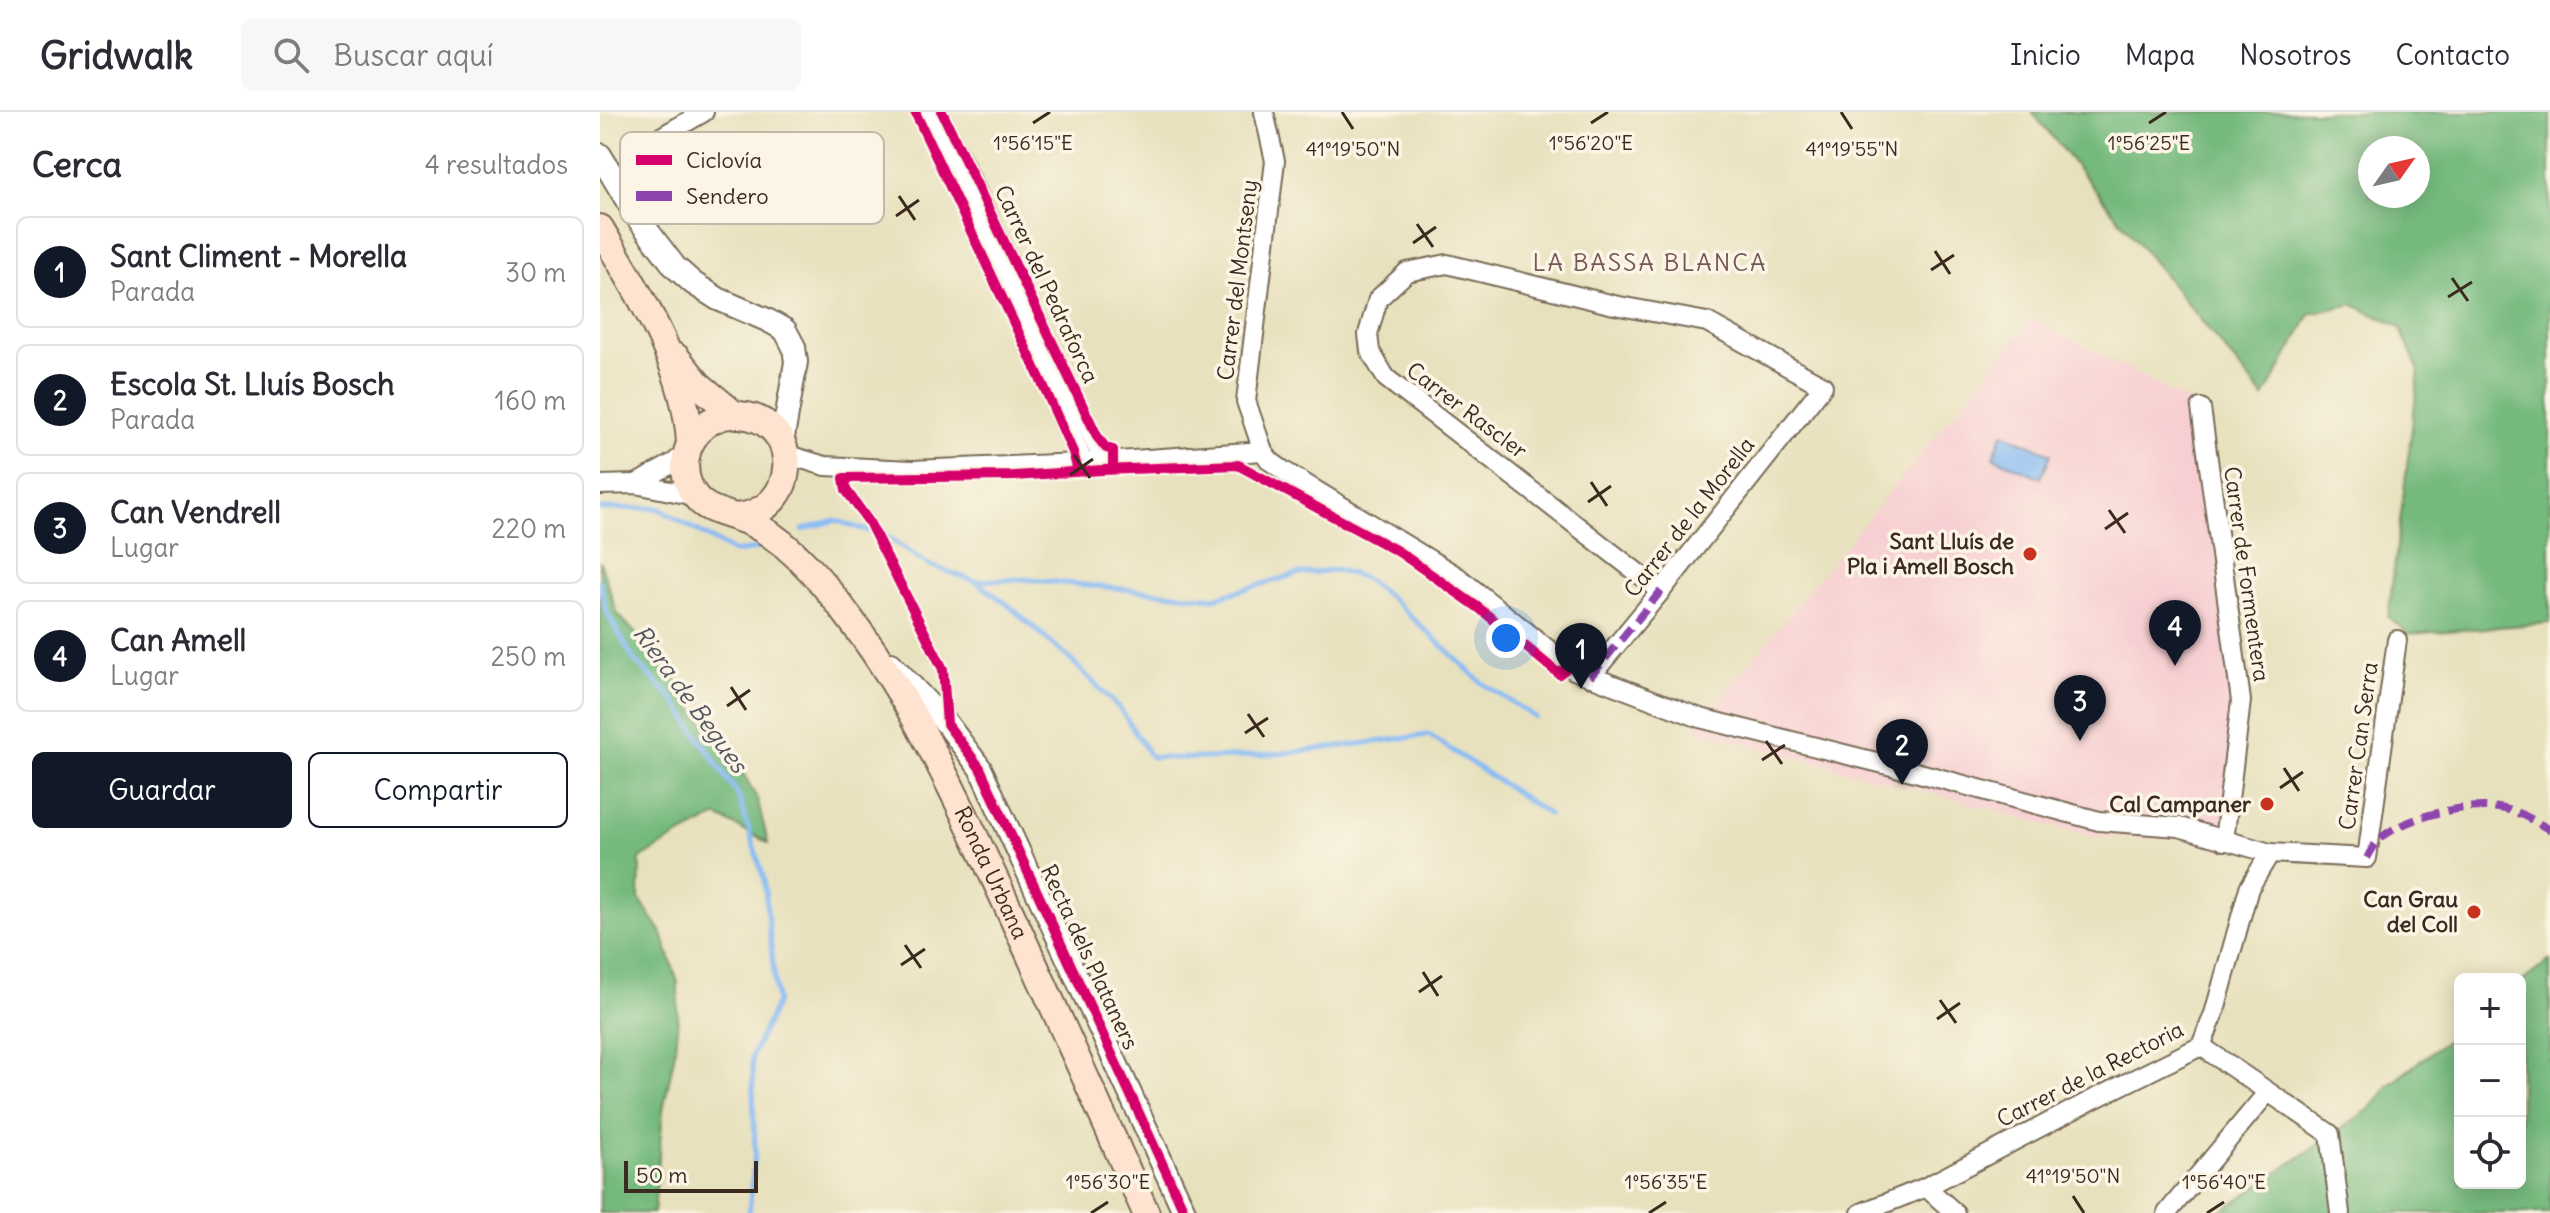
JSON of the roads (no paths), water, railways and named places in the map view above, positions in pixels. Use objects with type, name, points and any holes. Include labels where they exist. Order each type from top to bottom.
[{"type":"main road","points":[[600,228],[663,342],[681,387],[689,422],[686,477],[695,496]]},
{"type":"main road","points":[[663,342],[699,385],[746,417],[771,429],[783,467],[770,503],[761,510],[735,517]]},
{"type":"main road","points":[[688,448],[698,431],[711,421],[746,417]]},
{"type":"main road","name":"Ronda Urbana","points":[[783,467],[784,529],[797,556]]},
{"type":"main road","name":"Ronda Urbana","points":[[695,496],[712,511],[757,526],[797,556],[854,624],[912,710],[1146,1213]]},
{"type":"street","points":[[669,132],[704,112]]},
{"type":"street","name":"Carrer del Pedraforca","points":[[921,112],[1084,463]]},
{"type":"street","name":"Carrer del Pedraforca","points":[[937,112],[1104,462]]},
{"type":"street","name":"Carrer del Montseny","points":[[1263,451],[1246,401],[1275,161],[1264,112]]},
{"type":"street","points":[[600,155],[620,189]]},
{"type":"street","points":[[642,224],[675,267],[693,283],[718,299],[785,330],[794,347],[796,362],[783,467],[912,470],[1263,451],[1270,461],[1284,471],[1458,577],[1574,670],[1590,677],[1734,728],[2099,821],[2179,827],[2270,853]]},
{"type":"street","name":"Carrer Rascler","points":[[1661,591],[1386,378],[1370,351],[1368,334],[1378,299],[1407,272],[1447,264],[1614,305],[1707,322],[1823,386]]},
{"type":"street","name":"Carrer de la Morella","points":[[1590,677],[1823,386]]},
{"type":"street","points":[[746,417],[792,387]]},
{"type":"street","name":"Carrer de Formentera","points":[[2201,408],[2241,701],[2224,841]]},
{"type":"street","points":[[636,484],[675,462],[688,448]]},
{"type":"street","points":[[600,485],[636,484],[695,496]]},
{"type":"street","name":"Recta dels Plataners","points":[[854,624],[947,724],[980,768],[1185,1213]]},
{"type":"street","name":"Carrer Can Serra","points":[[2270,853],[2367,858],[2397,640]]},
{"type":"street","name":"Carrer de la Rectoria","points":[[1861,1213],[1926,1187],[2201,1046],[2214,1014],[2249,888],[2270,853]]},
{"type":"street","points":[[2201,1046],[2330,1134],[2340,1213]]},
{"type":"street","points":[[2167,1213],[2267,1093]]},
{"type":"street","points":[[1926,1187],[1955,1213]]},
{"type":"water","points":[[2003,433],[2051,454],[2041,478],[1993,457]]},
{"type":"waterway","points":[[600,509],[658,508],[734,552],[757,549]]},
{"type":"waterway","points":[[803,530],[835,520],[889,538],[929,565],[975,581],[1007,604],[1071,660],[1120,709],[1151,757],[1256,756],[1429,735],[1548,814]]},
{"type":"waterway","points":[[976,581],[1024,579],[1214,598],[1297,574],[1338,570],[1364,578],[1391,598],[1482,683],[1535,717]]},
{"type":"waterway","name":"Riera de Begues","points":[[600,582],[606,611],[634,660],[674,700],[738,795],[764,879],[777,1002],[752,1056],[755,1151],[749,1213]]},
{"type":"place","name":"Sant Lluís de Pla i Amell Bosch","points":[[2030,554]]},
{"type":"place","name":"Can Amell","points":[[2175,666]]},
{"type":"place","name":"Sant Climent - Morella","points":[[1581,689]]},
{"type":"place","name":"Can Vendrell","points":[[2080,741]]},
{"type":"place","name":"Escola St. Lluís Bosch","points":[[1902,785]]},
{"type":"place","name":"Cal Campaner","points":[[2267,804]]},
{"type":"place","name":"Can Grau del Coll","points":[[2474,912]]},
{"type":"district","name":"LA BASSA BLANCA","points":[[1650,263]]}]
